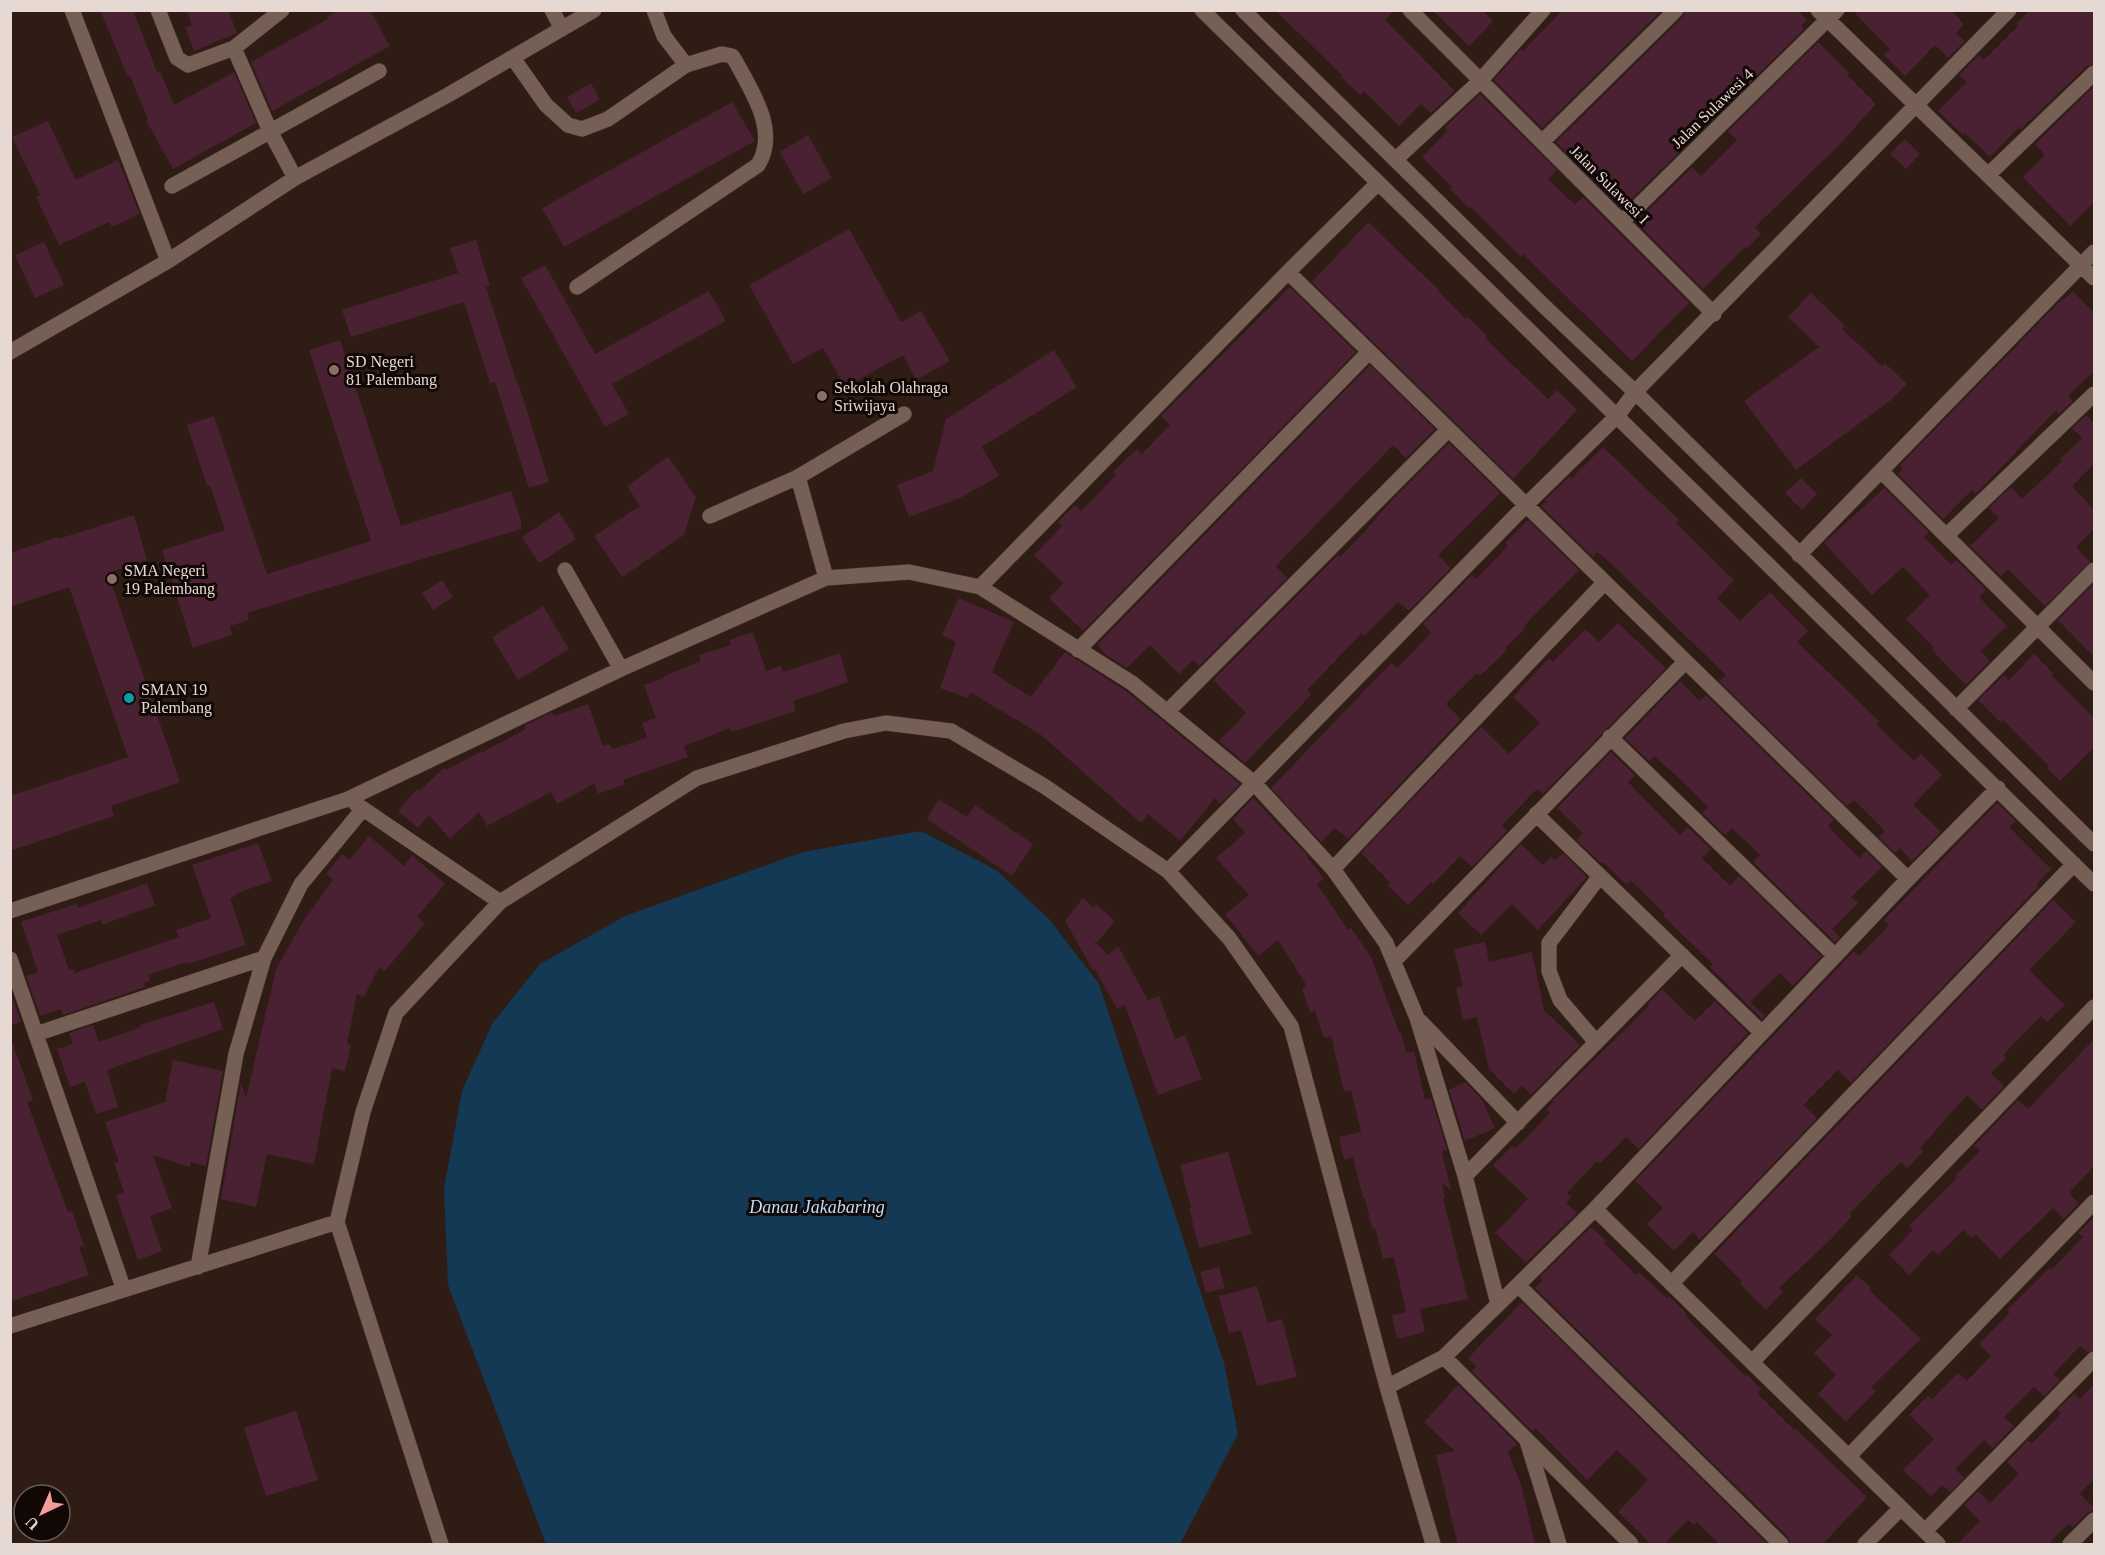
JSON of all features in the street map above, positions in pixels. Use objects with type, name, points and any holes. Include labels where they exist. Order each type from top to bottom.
[{"type":"street","points":[[72,10],[168,261]]},
{"type":"street","points":[[158,10],[177,58],[188,65],[234,48],[282,10]]},
{"type":"street","points":[[552,10],[562,29]]},
{"type":"street","points":[[12,348],[168,261],[295,178],[513,58],[594,10]]},
{"type":"street","points":[[654,10],[664,36],[686,65]]},
{"type":"street","points":[[1202,10],[1618,415],[2094,884]]},
{"type":"street","points":[[1243,10],[2094,844]]},
{"type":"street","name":"Jalan Sulawesi I","points":[[1410,10],[1714,314]]},
{"type":"street","points":[[1395,160],[1480,81],[1543,10]]},
{"type":"street","points":[[1542,142],[1676,10]]},
{"type":"street","points":[[1168,871],[1618,415],[1635,392],[1714,314],[2009,10]]},
{"type":"street","points":[[1827,14],[1915,105],[2094,278]]},
{"type":"street","name":"Jalan Sulawesi 4","points":[[1622,222],[1827,14]]},
{"type":"street","points":[[234,48],[270,131],[295,178]]},
{"type":"street","points":[[513,58],[546,105],[568,125],[582,129],[608,119],[686,65],[723,54],[732,56],[736,62],[763,117],[766,143],[758,165],[577,287]]},
{"type":"street","points":[[172,186],[379,71]]},
{"type":"street","points":[[1988,175],[2094,73]]},
{"type":"street","points":[[980,587],[1378,183]]},
{"type":"street","points":[[1799,555],[2094,252]]},
{"type":"street","points":[[1288,273],[1908,879]]},
{"type":"street","points":[[1078,650],[1368,352]]},
{"type":"street","points":[[1946,536],[2094,394]]},
{"type":"street","points":[[710,516],[798,477],[904,414]]},
{"type":"street","points":[[1167,712],[1448,430]]},
{"type":"street","points":[[1882,472],[2094,683]]},
{"type":"street","points":[[798,477],[826,578]]},
{"type":"street","points":[[565,570],[621,669]]},
{"type":"street","points":[[1956,709],[2094,570]]},
{"type":"street","points":[[10,911],[348,799],[621,669],[826,578],[909,572],[980,587],[1132,683],[1254,783],[1333,869],[1386,943],[1417,1018],[1465,1176],[1498,1304]]},
{"type":"street","points":[[1333,869],[1604,582]]},
{"type":"street","points":[[1394,961],[1685,662]]},
{"type":"street","points":[[441,1545],[337,1222],[363,1112],[396,1014],[500,902],[697,778],[844,731],[886,723],[951,731],[1044,786],[1168,871],[1228,938],[1291,1026],[1387,1387],[1433,1545]]},
{"type":"street","points":[[1610,737],[1835,956]]},
{"type":"street","points":[[1387,1387],[1444,1357],[1518,1285],[1595,1209],[1908,879],[1998,788]]},
{"type":"street","points":[[348,799],[500,902]]},
{"type":"street","points":[[198,1267],[236,1054],[264,958],[301,884],[363,809]]},
{"type":"street","points":[[1536,814],[1762,1033]]},
{"type":"street","points":[[1672,1283],[2074,864]]},
{"type":"street","points":[[1596,1042],[1560,1000],[1549,971],[1549,943],[1600,876]]},
{"type":"street","points":[[1465,1176],[1682,955]]},
{"type":"street","points":[[36,1034],[264,958]]},
{"type":"street","points":[[10,959],[124,1290]]},
{"type":"street","points":[[1752,1362],[2094,1007]]},
{"type":"street","points":[[1417,1018],[1518,1122]]},
{"type":"street","points":[[1849,1456],[2094,1202]]},
{"type":"street","points":[[1595,1209],[1938,1545]]},
{"type":"street","points":[[10,1326],[337,1222]]},
{"type":"street","points":[[1518,1285],[1781,1545]]},
{"type":"street","points":[[1444,1357],[1631,1545]]},
{"type":"street","points":[[1925,1531],[2094,1359]]},
{"type":"street","points":[[1527,1438],[1559,1545]]},
{"type":"street","points":[[1865,1545],[1901,1508]]},
{"type":"street","points":[[2070,1545],[2094,1520]]},
{"type":"water","name":"Danau Jakabaring","points":[[921,831],[996,870],[1049,919],[1099,984],[1224,1363],[1238,1434],[1180,1544],[546,1544],[448,1285],[444,1189],[462,1091],[492,1024],[540,964],[625,916],[803,852]]},
{"type":"building","points":[[100,10],[133,10],[157,72],[160,71],[174,105],[234,72],[256,123],[173,169],[146,120],[148,119]]},
{"type":"building","points":[[187,10],[228,10],[237,33],[194,51],[185,27],[192,25]]},
{"type":"building","points":[[340,10],[370,10],[390,46],[272,111],[251,62]]},
{"type":"building","points":[[1275,10],[1394,10],[1385,20],[1455,91],[1431,113],[1421,104],[1399,126],[1364,91],[1360,95]]},
{"type":"building","points":[[1432,10],[1482,10],[1493,21],[1469,46]]},
{"type":"building","points":[[1563,10],[1662,10],[1542,128],[1494,80],[1521,49],[1523,51]]},
{"type":"building","points":[[1685,10],[1797,10],[1807,20],[1801,26],[1804,29],[1714,118],[1710,113],[1675,149],[1678,153],[1622,208],[1597,183],[1601,178],[1575,152],[1570,156],[1556,142],[1683,17]]},
{"type":"building","points":[[1852,10],[1951,10],[1964,24],[1956,33],[1965,41],[1948,58],[1935,45],[1905,76],[1884,55],[1890,49]]},
{"type":"building","points":[[2030,10],[2094,10],[2094,64],[2087,66],[2021,129],[2019,127],[1990,157],[1938,111],[1967,82],[1959,75],[1979,55],[1984,60],[2018,26],[2016,24]]},
{"type":"building","points":[[1818,42],[1876,104],[1840,144],[1755,227],[1761,234],[1703,289],[1636,222],[1692,167],[1701,176],[1737,140],[1728,131]]},
{"type":"building","points":[[591,83],[600,100],[576,113],[567,97]]},
{"type":"building","points":[[2094,86],[2094,202],[2070,226],[2023,177],[2045,155],[2035,144]]},
{"type":"building","points":[[1480,94],[1557,170],[1548,179],[1575,205],[1583,197],[1689,303],[1632,361],[1523,254],[1521,257],[1471,207],[1469,208],[1422,157],[1448,130],[1445,127]]},
{"type":"building","points":[[732,102],[755,141],[564,247],[542,208]]},
{"type":"building","points":[[48,121],[76,180],[118,160],[140,214],[112,227],[109,222],[59,245],[36,197],[40,195],[12,137]]},
{"type":"building","points":[[808,135],[832,178],[803,194],[780,152]]},
{"type":"building","points":[[1905,139],[1920,154],[1906,169],[1890,154]]},
{"type":"building","points":[[1368,222],[1466,319],[1468,317],[1487,336],[1485,338],[1548,399],[1557,390],[1577,410],[1513,479],[1312,282]]},
{"type":"building","points":[[849,229],[901,322],[921,311],[950,361],[916,380],[903,355],[845,387],[823,348],[793,364],[749,285]]},
{"type":"building","points":[[476,240],[490,286],[486,287],[549,482],[529,488],[495,382],[490,383],[464,302],[351,337],[342,310],[458,273],[450,248]]},
{"type":"building","points":[[44,242],[64,285],[35,298],[15,255]]},
{"type":"building","points":[[545,265],[595,354],[709,291],[726,321],[612,384],[629,414],[605,427],[521,278]]},
{"type":"building","points":[[1290,287],[1356,352],[1083,631],[1049,598],[1063,583],[1034,555],[1062,526],[1058,522],[1075,505],[1081,511],[1116,475],[1113,472],[1137,449],[1142,454],[1170,425],[1161,416]]},
{"type":"building","points":[[2073,291],[2094,313],[2094,371],[2068,396],[2073,401],[2059,414],[2055,411],[1976,494],[1972,490],[1943,519],[1898,474],[1903,469],[1900,465],[2062,299],[2064,300]]},
{"type":"building","points":[[1811,293],[1845,326],[1842,329],[1882,366],[1885,363],[1907,384],[1891,400],[1796,470],[1744,401],[1819,347],[1788,317]]},
{"type":"building","points":[[340,340],[401,526],[511,491],[521,521],[521,529],[247,613],[249,620],[230,626],[232,635],[193,648],[162,550],[225,530],[210,485],[207,486],[187,425],[214,416],[267,574],[371,541],[309,350]]},
{"type":"building","points":[[1054,350],[1077,387],[982,447],[999,476],[960,498],[909,517],[897,485],[933,471],[946,419]]},
{"type":"building","points":[[1370,365],[1435,429],[1406,458],[1393,445],[1276,566],[1287,578],[1199,666],[1193,660],[1179,674],[1150,645],[1127,668],[1108,656],[1097,645]]},
{"type":"building","points":[[2086,415],[2094,423],[2094,464],[2072,486],[2094,510],[2094,529],[2076,547],[2090,562],[2045,606],[2008,569],[2001,576],[1970,546],[1999,518],[1989,508],[2011,487],[2022,499],[2062,461],[2060,459],[2082,438],[2072,428]]},
{"type":"building","points":[[1449,443],[1500,493],[1438,555],[1451,568],[1409,611],[1398,602],[1364,636],[1362,633],[1307,690],[1311,695],[1245,763],[1219,741],[1246,713],[1213,680],[1338,555],[1340,557],[1392,500]]},
{"type":"building","points":[[1603,447],[1679,520],[1676,523],[1734,580],[1717,598],[1740,621],[1770,592],[1808,631],[1797,642],[1879,721],[1876,724],[1914,761],[1921,754],[1942,775],[1913,805],[1941,832],[1912,861],[1900,848],[1895,853],[1879,837],[1885,831],[1854,800],[1847,806],[1719,681],[1726,675],[1603,556],[1597,552],[1593,557],[1541,506]]},
{"type":"building","points":[[668,457],[696,497],[684,535],[622,577],[594,536],[640,506],[627,486]]},
{"type":"building","points":[[1801,478],[1817,494],[1802,510],[1785,493]]},
{"type":"building","points":[[1884,488],[1929,532],[1924,537],[1951,565],[1956,560],[1986,590],[1979,597],[2007,626],[1981,651],[1990,661],[1966,685],[1906,619],[1930,595],[1903,567],[1872,595],[1824,543]]},
{"type":"building","points":[[559,512],[576,539],[539,563],[522,537]]},
{"type":"building","points":[[134,515],[147,560],[108,573],[180,782],[111,806],[114,816],[10,851],[10,796],[128,757],[69,587],[10,607],[10,553]]},
{"type":"building","points":[[1528,520],[1579,570],[1524,626],[1525,628],[1505,648],[1507,650],[1480,676],[1477,673],[1446,704],[1461,719],[1348,839],[1335,828],[1321,842],[1271,788],[1391,663],[1397,668],[1431,633],[1423,624],[1472,575],[1476,579],[1508,546],[1505,543]]},
{"type":"building","points":[[442,580],[453,597],[433,610],[422,593]]},
{"type":"building","points":[[2094,583],[2094,657],[2058,620]]},
{"type":"building","points":[[959,598],[1014,622],[992,672],[1031,697],[1065,652],[1126,691],[1240,784],[1220,804],[1215,798],[1180,841],[1148,814],[1141,823],[1040,734],[970,692],[968,698],[940,688],[956,642],[942,635]]},
{"type":"building","points":[[543,606],[569,649],[518,680],[492,637]]},
{"type":"building","points":[[1618,623],[1666,668],[1543,794],[1537,789],[1502,825],[1507,831],[1472,867],[1460,856],[1433,884],[1431,882],[1408,905],[1387,885],[1390,882],[1361,853],[1481,727],[1509,754],[1540,723],[1513,697],[1549,658],[1553,662],[1585,629],[1599,642]]},
{"type":"building","points":[[753,632],[766,671],[781,666],[783,672],[840,653],[848,682],[793,701],[796,711],[732,732],[730,728],[684,746],[688,757],[623,780],[625,784],[598,794],[594,784],[557,804],[551,792],[487,826],[479,812],[450,839],[429,815],[418,828],[398,811],[417,789],[419,791],[444,768],[446,770],[481,753],[526,729],[524,726],[552,712],[554,716],[588,704],[603,746],[610,744],[612,749],[647,738],[642,723],[656,718],[644,685],[701,661],[699,655],[731,645],[729,640]]},
{"type":"building","points":[[2034,654],[2053,673],[2051,675],[2094,718],[2094,747],[2060,781],[2047,768],[2049,766],[2003,720],[2001,723],[1978,700],[2004,675],[2009,680]]},
{"type":"building","points":[[1680,681],[1699,701],[1706,695],[1834,820],[1828,826],[1859,858],[1866,851],[1882,867],[1851,897],[1858,903],[1832,929],[1840,937],[1835,942],[1753,862],[1760,855],[1732,828],[1725,835],[1702,813],[1708,807],[1681,780],[1654,756],[1649,761],[1625,738]]},
{"type":"building","points":[[1611,752],[1635,775],[1628,782],[1680,835],[1688,827],[1711,849],[1702,858],[1730,886],[1739,876],[1821,956],[1793,986],[1780,973],[1750,1002],[1765,1016],[1762,1019],[1710,967],[1713,964],[1663,916],[1665,914],[1631,881],[1627,885],[1576,840],[1583,833],[1557,808]]},
{"type":"building","points":[[1253,798],[1308,856],[1324,879],[1317,884],[1348,930],[1351,928],[1371,957],[1399,1032],[1401,1032],[1406,1053],[1414,1051],[1425,1100],[1431,1098],[1447,1149],[1442,1152],[1451,1191],[1442,1182],[1445,1198],[1443,1198],[1468,1299],[1420,1309],[1425,1332],[1397,1339],[1392,1315],[1406,1312],[1394,1257],[1383,1259],[1375,1228],[1372,1228],[1365,1198],[1363,1198],[1353,1157],[1344,1160],[1339,1137],[1361,1132],[1351,1090],[1344,1092],[1331,1036],[1324,1038],[1315,1011],[1310,1012],[1302,988],[1307,986],[1278,940],[1258,956],[1225,914],[1249,895],[1216,858],[1245,833],[1233,819]]},
{"type":"building","points":[[939,799],[967,817],[975,805],[1033,844],[1012,876],[927,819]]},
{"type":"building","points":[[1997,803],[2016,821],[2009,827],[2051,869],[2037,884],[2039,886],[1851,1083],[1838,1070],[1803,1105],[1817,1118],[1700,1240],[1693,1232],[1674,1251],[1647,1224],[1663,1208],[1635,1181],[1854,951],[1859,956],[1889,925],[1884,920]]},
{"type":"building","points":[[369,836],[404,866],[412,855],[445,884],[417,917],[425,923],[385,971],[379,967],[364,997],[357,994],[347,1044],[351,1045],[345,1071],[332,1068],[314,1164],[267,1154],[256,1207],[221,1199],[241,1082],[246,1098],[276,969],[302,923],[333,880],[326,874],[342,854],[349,860]]},
{"type":"building","points":[[258,843],[272,881],[235,894],[236,896],[230,898],[246,945],[148,975],[150,981],[144,983],[145,987],[63,1015],[61,1009],[40,1016],[26,976],[38,972],[21,922],[76,904],[78,908],[147,883],[155,905],[102,925],[101,920],[57,935],[69,970],[73,969],[75,973],[179,937],[176,930],[211,918],[192,865]]},
{"type":"building","points":[[1521,844],[1543,865],[1551,857],[1555,861],[1563,853],[1587,877],[1538,930],[1512,904],[1481,935],[1458,913]]},
{"type":"building","points":[[1083,898],[1093,907],[1096,904],[1115,921],[1097,943],[1083,930],[1108,955],[1118,946],[1148,1000],[1159,996],[1175,1039],[1185,1035],[1202,1079],[1158,1095],[1125,1005],[1117,1009],[1065,921]]},
{"type":"building","points":[[2053,900],[2076,922],[2029,970],[2065,1005],[2047,1022],[2041,1016],[2003,1055],[2006,1058],[1991,1073],[2004,1086],[1982,1110],[1967,1095],[1920,1148],[1924,1151],[1907,1168],[1901,1162],[1884,1178],[1849,1214],[1852,1216],[1830,1240],[1779,1288],[1783,1292],[1766,1310],[1740,1284],[1742,1281],[1714,1254]]},
{"type":"building","points":[[1485,942],[1489,962],[1532,952],[1544,1010],[1580,1045],[1531,1095],[1522,1086],[1514,1094],[1489,1069],[1477,1017],[1463,1020],[1456,988],[1463,986],[1454,949]]},
{"type":"building","points":[[1662,989],[1695,1021],[1715,1001],[1748,1033],[1639,1149],[1626,1137],[1600,1164],[1597,1161],[1567,1193],[1571,1197],[1566,1203],[1577,1213],[1526,1263],[1495,1233],[1528,1199],[1493,1165],[1512,1146],[1515,1149],[1550,1113],[1546,1110],[1554,1101],[1550,1103],[1649,1006],[1647,1005]]},
{"type":"building","points":[[10,990],[21,1022],[10,1026]]},
{"type":"building","points":[[214,1002],[223,1029],[107,1070],[118,1107],[96,1114],[85,1082],[70,1087],[57,1049],[73,1044],[69,1033],[93,1025],[99,1042],[141,1027],[140,1025]]},
{"type":"building","points":[[2094,1039],[2094,1166],[2069,1193],[2079,1203],[2064,1219],[2053,1208],[2000,1259],[1975,1234],[1972,1238],[1963,1230],[1938,1255],[1933,1250],[1909,1275],[1889,1255],[1913,1230],[1909,1226],[1957,1178],[1955,1176],[1980,1151],[1974,1146],[2018,1100],[2028,1109]]},
{"type":"building","points":[[13,1044],[33,1100],[27,1102],[68,1212],[72,1211],[84,1246],[79,1247],[89,1275],[10,1302],[10,1045]]},
{"type":"building","points":[[173,1060],[223,1071],[206,1166],[191,1162],[190,1167],[153,1155],[172,1208],[150,1216],[162,1251],[138,1260],[116,1195],[124,1192],[114,1163],[119,1162],[105,1122],[165,1102]]},
{"type":"building","points":[[1465,1082],[1482,1100],[1495,1128],[1465,1141],[1449,1090]]},
{"type":"building","points":[[1228,1152],[1252,1234],[1199,1248],[1180,1165]]},
{"type":"building","points":[[2094,1217],[2094,1350],[2087,1352],[2080,1346],[2053,1374],[2060,1380],[2044,1396],[2034,1387],[2004,1417],[2014,1426],[1993,1448],[1984,1440],[1955,1469],[1964,1478],[1950,1492],[1942,1485],[1931,1496],[1903,1470],[1934,1439],[1909,1415],[1928,1396],[1932,1399],[1958,1373],[1967,1381],[1991,1356],[1979,1344],[2010,1312],[2007,1310],[2083,1237],[2078,1233]]},
{"type":"building","points":[[1591,1227],[1636,1275],[1639,1272],[1667,1298],[1669,1296],[1710,1341],[1761,1389],[1757,1393],[1867,1497],[1822,1545],[1791,1545],[1788,1537],[1535,1288],[1543,1280],[1540,1277]]},
{"type":"building","points":[[1219,1267],[1225,1288],[1206,1293],[1200,1272]]},
{"type":"building","points":[[1857,1275],[1871,1288],[1869,1290],[1921,1339],[1871,1387],[1876,1391],[1846,1422],[1818,1394],[1836,1375],[1814,1353],[1832,1335],[1815,1319]]},
{"type":"building","points":[[1257,1286],[1268,1323],[1282,1319],[1297,1377],[1257,1386],[1241,1330],[1229,1333],[1219,1296]]},
{"type":"building","points":[[1522,1302],[1768,1545],[1720,1545],[1697,1522],[1694,1525],[1688,1520],[1664,1545],[1652,1545],[1618,1512],[1648,1480],[1617,1450],[1587,1480],[1536,1429],[1532,1431],[1472,1371],[1476,1366],[1468,1358]]},
{"type":"building","points":[[2094,1384],[2094,1479],[2080,1494],[2094,1510],[2087,1513],[2073,1527],[2069,1523],[2047,1545],[1957,1545],[1980,1521],[1964,1505],[1978,1491],[1990,1503],[2019,1474],[2007,1462],[2028,1440],[2032,1444],[2061,1413],[2057,1410],[2074,1394],[2080,1399]]},
{"type":"building","points":[[1458,1385],[1517,1444],[1508,1452],[1522,1487],[1535,1545],[1458,1545],[1436,1455],[1455,1451],[1424,1422]]},
{"type":"building","points":[[296,1411],[318,1480],[266,1496],[244,1428]]},
{"type":"place","name":"SD Negeri 81 Palembang","points":[[334,370]]},
{"type":"place","name":"Sekolah Olahraga Sriwijaya","points":[[822,396]]},
{"type":"place","name":"SMA Negeri 19 Palembang","points":[[112,579]]},
{"type":"place","name":"SMAN 19 Palembang","points":[[129,698]]}]
